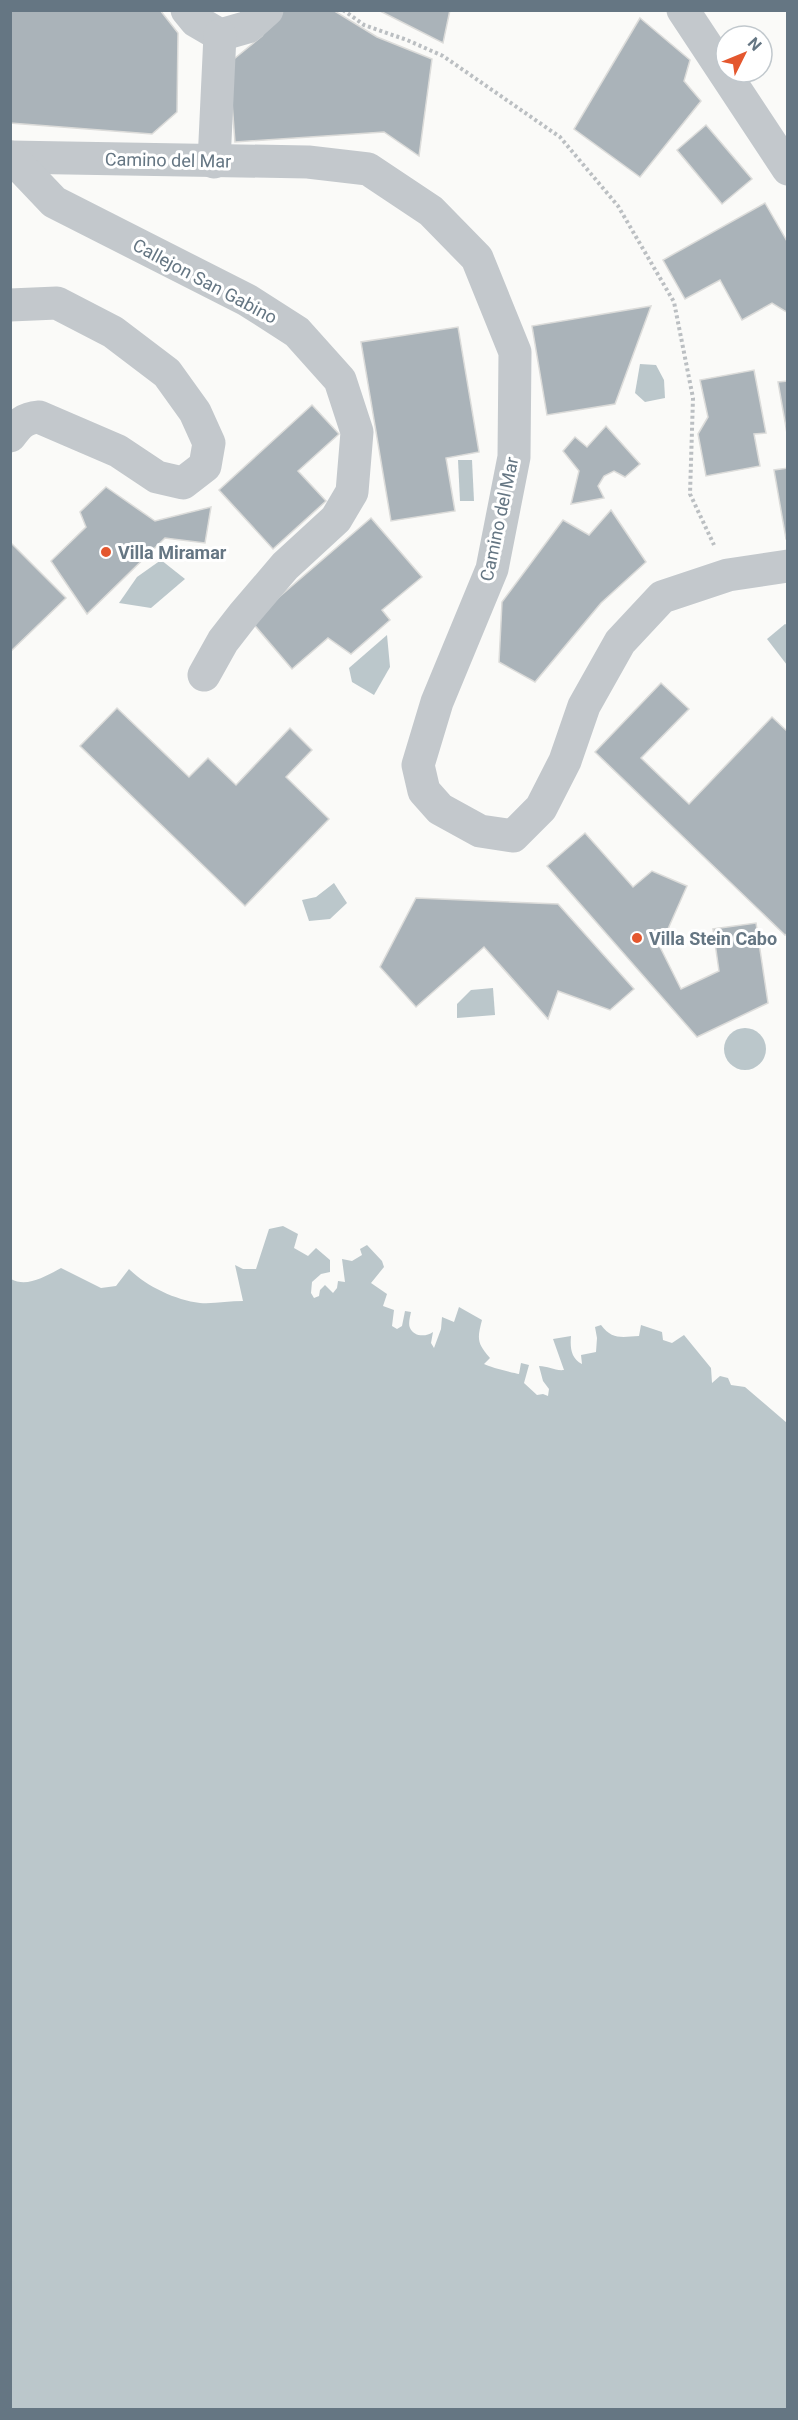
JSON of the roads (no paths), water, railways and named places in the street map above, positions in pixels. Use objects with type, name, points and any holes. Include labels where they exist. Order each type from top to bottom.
[{"type":"street","points":[[187,10],[196,21],[220,35],[248,27],[267,10]]},
{"type":"street","points":[[683,10],[788,169]]},
{"type":"street","points":[[214,162],[220,35]]},
{"type":"street","name":"Camino del Mar","points":[[11,157],[308,162],[369,169],[431,211],[477,258],[515,352],[514,457],[492,568],[437,702],[418,765],[424,791],[440,809],[480,831],[513,836],[541,808],[565,761],[584,706],[620,642],[662,597],[728,575],[788,566]]},
{"type":"street","name":"Callejon San Gabino","points":[[11,157],[54,202],[247,300],[297,332],[340,380],[357,432],[352,492],[336,519],[285,566],[230,632],[204,675]]},
{"type":"street","points":[[10,305],[57,303],[113,332],[167,373],[195,412],[209,443],[205,466],[183,483],[157,477],[118,451],[39,417],[27,418],[18,424],[10,436]]},
{"type":"place","name":"Villa Miramar","points":[[106,552]]},
{"type":"place","name":"Villa Stein Cabo","points":[[637,938]]}]
